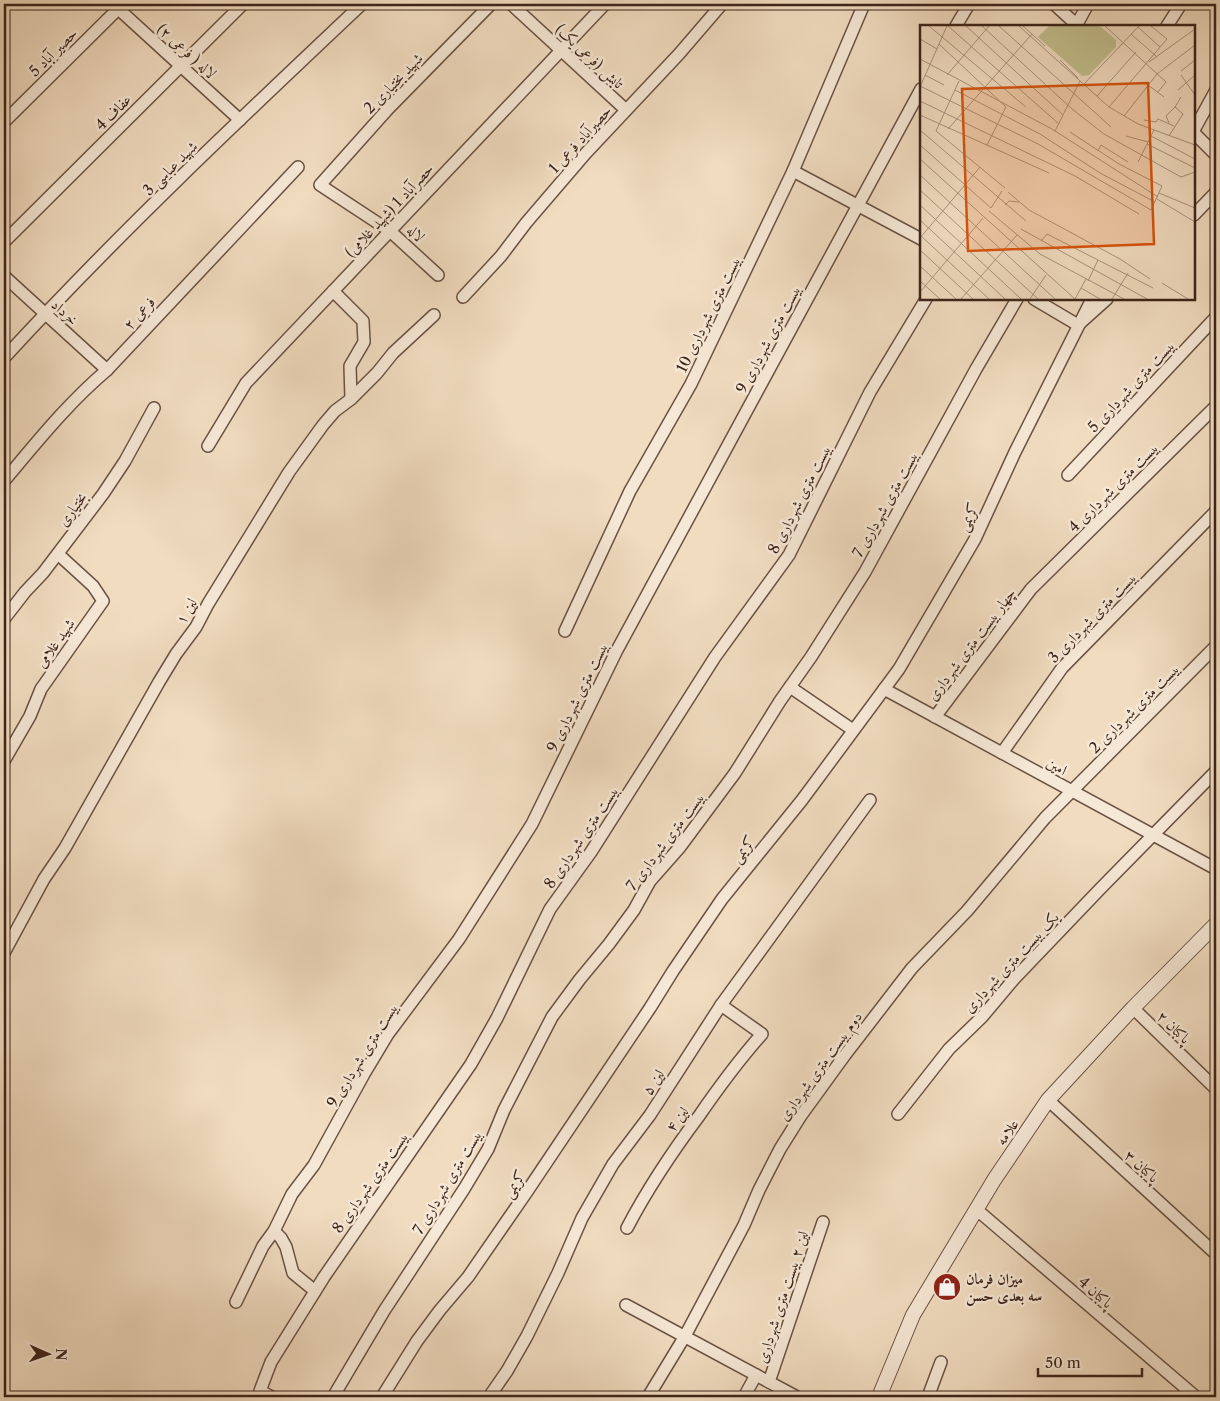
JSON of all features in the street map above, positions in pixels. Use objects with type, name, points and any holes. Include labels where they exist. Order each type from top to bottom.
[{"type":"street","name":"عفاف 4","points":[[4,242],[243,4]]},
{"type":"street","name":"شهید عباسی 3","points":[[4,358],[45,314],[240,120],[362,4]]},
{"type":"street","name":"شهید بختیاری 2","points":[[320,185],[387,110],[491,4]]},
{"type":"street","name":"تابش (فرعی یک)","points":[[511,4],[626,110]]},
{"type":"street","name":"حصرآباد 1 (شهید غلامی)","points":[[208,446],[246,383],[605,4]]},
{"type":"street","name":"حصیرآباد فرعی 1","points":[[463,297],[500,256],[586,153],[698,33],[722,4]]},
{"type":"street","name":"بیست متری شهرداری 10","points":[[566,631],[630,491],[691,384],[793,171],[864,4]]},
{"type":"street","points":[[957,25],[969,4]]},
{"type":"street","points":[[1054,4],[1076,25]]},
{"type":"street","points":[[1078,25],[1088,4]]},
{"type":"street","points":[[1168,25],[1180,4]]},
{"type":"street","name":"لاله ( فرعی ۲)","points":[[118,5],[240,120]]},
{"type":"street","name":"حصیر آباد 5","points":[[4,122],[118,5]]},
{"type":"street","points":[[1195,130],[1216,90]]},
{"type":"street","name":"بیست متری شهرداری 9","points":[[236,1302],[263,1246],[274,1231],[292,1194],[314,1165],[388,1034],[459,938],[532,824],[616,652],[920,92]]},
{"type":"street","points":[[1195,133],[1216,155]]},
{"type":"street","name":"۲ فرعی","points":[[4,481],[60,414],[84,389],[107,370],[298,167]]},
{"type":"street","points":[[793,171],[920,238]]},
{"type":"street","name":"لاله","points":[[320,185],[390,231],[438,275]]},
{"type":"street","points":[[1195,214],[1216,192]]},
{"type":"street","name":"خرداد","points":[[4,276],[107,370]]},
{"type":"street","points":[[333,291],[363,321],[364,342],[350,366],[351,399]]},
{"type":"street","name":"بیست متری شهرداری 8","points":[[272,1397],[260,1391],[271,1362],[315,1291],[471,1064],[497,1018],[550,908],[591,852],[715,657],[789,555],[870,392],[925,300]]},
{"type":"street","name":"بیست متری شهرداری 7","points":[[333,1397],[379,1319],[488,1149],[504,1110],[552,1017],[634,910],[650,881],[680,847],[735,774],[865,572],[985,353],[1016,300]]},
{"type":"street","points":[[1036,300],[1078,325],[1106,300]]},
{"type":"street","name":"کریمی","points":[[382,1397],[417,1341],[468,1277],[526,1193],[581,1108],[640,1024],[673,971],[722,900],[802,800],[899,668],[975,539],[1015,452],[1091,300]]},
{"type":"street","name":"لین ۱","points":[[4,953],[44,879],[65,848],[148,699],[176,654],[196,627],[273,496],[323,424],[335,411],[351,399],[377,373],[393,353],[434,315]]},
{"type":"street","name":"بیست متری شهرداری 5","points":[[1068,475],[1216,317]]},
{"type":"street","name":"بیست متری شهرداری 4","points":[[1031,589],[1216,406]]},
{"type":"street","name":"بختیاری","points":[[4,620],[24,592],[58,554],[125,461],[154,408]]},
{"type":"street","name":"بیست متری شهرداری 3","points":[[1002,753],[1062,668],[1216,511]]},
{"type":"street","name":"شهید غلامی","points":[[4,761],[30,716],[41,689],[103,601],[93,586],[58,554]]},
{"type":"street","name":"چهار بیست متری شهرداری","points":[[935,717],[1031,589]]},
{"type":"street","name":"بیست متری شهرداری 2","points":[[1072,792],[1216,646]]},
{"type":"street","points":[[790,687],[854,730]]},
{"type":"street","name":"امین","points":[[884,689],[1216,869]]},
{"type":"street","name":"یک بیست متری شهرداری","points":[[898,1114],[949,1049],[982,1017],[1106,882],[1216,771]]},
{"type":"street","name":"دوم بیست متری شهرداری","points":[[648,1397],[685,1336],[744,1225],[780,1149],[800,1117],[912,968],[967,911],[1039,825],[1072,792]]},
{"type":"street","name":"لین ۵","points":[[489,1397],[507,1371],[527,1336],[582,1218],[613,1164],[650,1115],[721,1005],[870,800]]},
{"type":"street","name":"علامه","points":[[879,1397],[913,1315],[994,1180],[1048,1100],[1133,1008],[1216,924]]},
{"type":"street","name":"لین ۴","points":[[627,1228],[646,1193],[677,1144],[744,1054],[762,1034],[721,1005]]},
{"type":"street","name":"پاکبان ۲","points":[[1133,1008],[1216,1089]]},
{"type":"street","name":"پاکبان ۳","points":[[1048,1100],[1216,1254]]},
{"type":"street","name":"پاکبان 4","points":[[976,1209],[1196,1397]]},
{"type":"street","name":"لین ۲ بیست متری شهرداری","points":[[769,1382],[823,1222]]},
{"type":"street","points":[[274,1231],[281,1238],[286,1248],[293,1273],[315,1291]]},
{"type":"street","points":[[626,1305],[797,1397]]},
{"type":"street","points":[[928,1397],[941,1362]]},
{"type":"street","points":[[744,1397],[756,1375]]},
{"type":"place","name":"میزان فرمان سه بعدی حسن","points":[[947,1287]]}]
